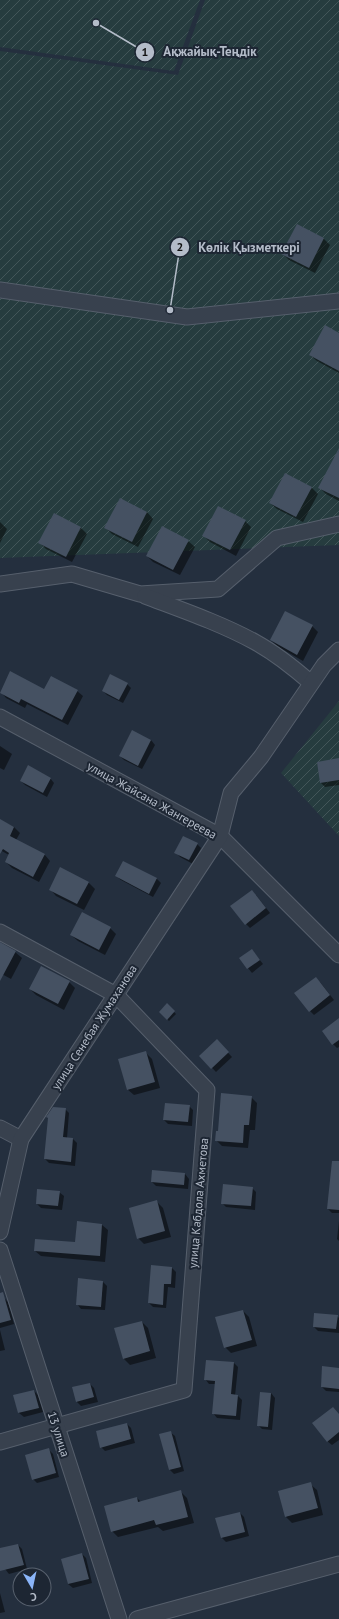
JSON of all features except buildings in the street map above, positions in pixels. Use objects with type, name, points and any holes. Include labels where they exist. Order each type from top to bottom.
[{"type":"street","points":[[0,290],[187,317],[339,301]]},
{"type":"street","points":[[140,594],[218,589],[277,538],[339,524]]},
{"type":"street","points":[[0,584],[72,574],[140,594],[228,628],[255,642],[278,656],[311,683]]},
{"type":"street","name":"улица Сенебая Жумаханова","points":[[0,1232],[21,1139],[220,836],[231,793],[261,756],[324,665],[339,650]]},
{"type":"street","name":"улица Жайсана Жангереева","points":[[0,717],[220,836],[339,955]]},
{"type":"street","name":"улица Кабдола Ахметова","points":[[0,932],[116,995],[207,1090],[184,1390],[0,1442]]},
{"type":"street","points":[[0,1128],[21,1139]]},
{"type":"street","name":"13 улица","points":[[0,1250],[119,1619]]},
{"type":"street","points":[[137,1619],[339,1564]]},
{"type":"green space","points":[[0,0],[200,0],[174,71],[0,47]]},
{"type":"green space","points":[[205,0],[339,0],[339,545],[0,558],[0,51],[178,75]]},
{"type":"green space","points":[[339,701],[339,836],[281,773]]},
{"type":"place","name":"Ақжайық-Теңдік","points":[[96,23]]},
{"type":"place","name":"Көлік Қызметкері","points":[[170,310]]}]
